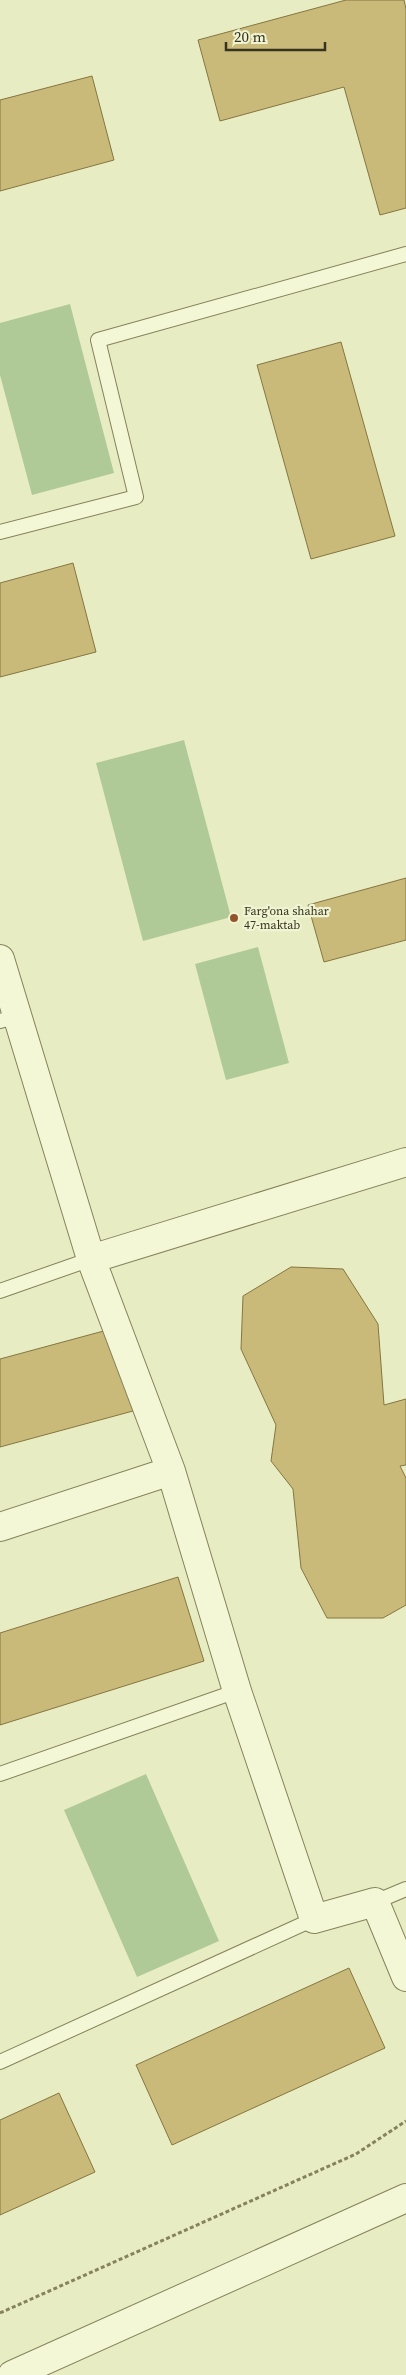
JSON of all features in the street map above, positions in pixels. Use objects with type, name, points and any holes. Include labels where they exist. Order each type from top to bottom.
[{"type":"street","points":[[0,960],[9,1019],[91,1259],[171,1471],[237,1691],[314,1919],[375,1902],[406,1977]]},
{"type":"street","points":[[91,1259],[406,1162]]},
{"type":"street","points":[[0,1527],[171,1471]]},
{"type":"street","points":[[12,2375],[406,2198]]},
{"type":"lane","points":[[0,532],[136,496],[98,340],[406,254]]},
{"type":"lane","points":[[0,1290],[91,1259]]},
{"type":"lane","points":[[0,1774],[237,1691]]},
{"type":"lane","points":[[375,1902],[406,1889]]},
{"type":"lane","points":[[0,2062],[314,1919]]},
{"type":"path","points":[[0,2313],[356,2154],[406,2121]]},
{"type":"green space","points":[[70,304],[114,473],[32,495],[0,375],[0,323]]},
{"type":"green space","points":[[184,740],[231,917],[143,941],[96,763]]},
{"type":"green space","points":[[258,947],[289,1063],[226,1080],[195,964]]},
{"type":"green space","points":[[146,1774],[219,1941],[137,1977],[64,1810]]},
{"type":"building","points":[[346,0],[404,0],[406,9],[406,208],[380,215],[344,87],[220,121],[198,40]]},
{"type":"building","points":[[92,76],[114,160],[0,191],[0,100]]},
{"type":"building","points":[[341,342],[395,536],[311,559],[257,365]]},
{"type":"building","points":[[73,563],[96,652],[0,677],[0,583]]},
{"type":"building","points":[[406,878],[406,940],[324,962],[308,905]]},
{"type":"building","points":[[291,1267],[343,1269],[378,1324],[384,1405],[406,1399],[406,1465],[400,1466],[406,1478],[406,1605],[383,1618],[327,1618],[301,1568],[293,1489],[271,1461],[276,1425],[241,1349],[243,1296]]},
{"type":"building","points":[[111,1329],[133,1411],[0,1447],[0,1359]]},
{"type":"building","points":[[178,1577],[204,1661],[0,1725],[0,1633]]},
{"type":"building","points":[[349,1968],[385,2048],[172,2145],[136,2065]]},
{"type":"building","points":[[59,2093],[95,2172],[0,2215],[0,2120]]},
{"type":"place","name":"Farg'ona shahar 47-maktab","points":[[234,918]]}]
